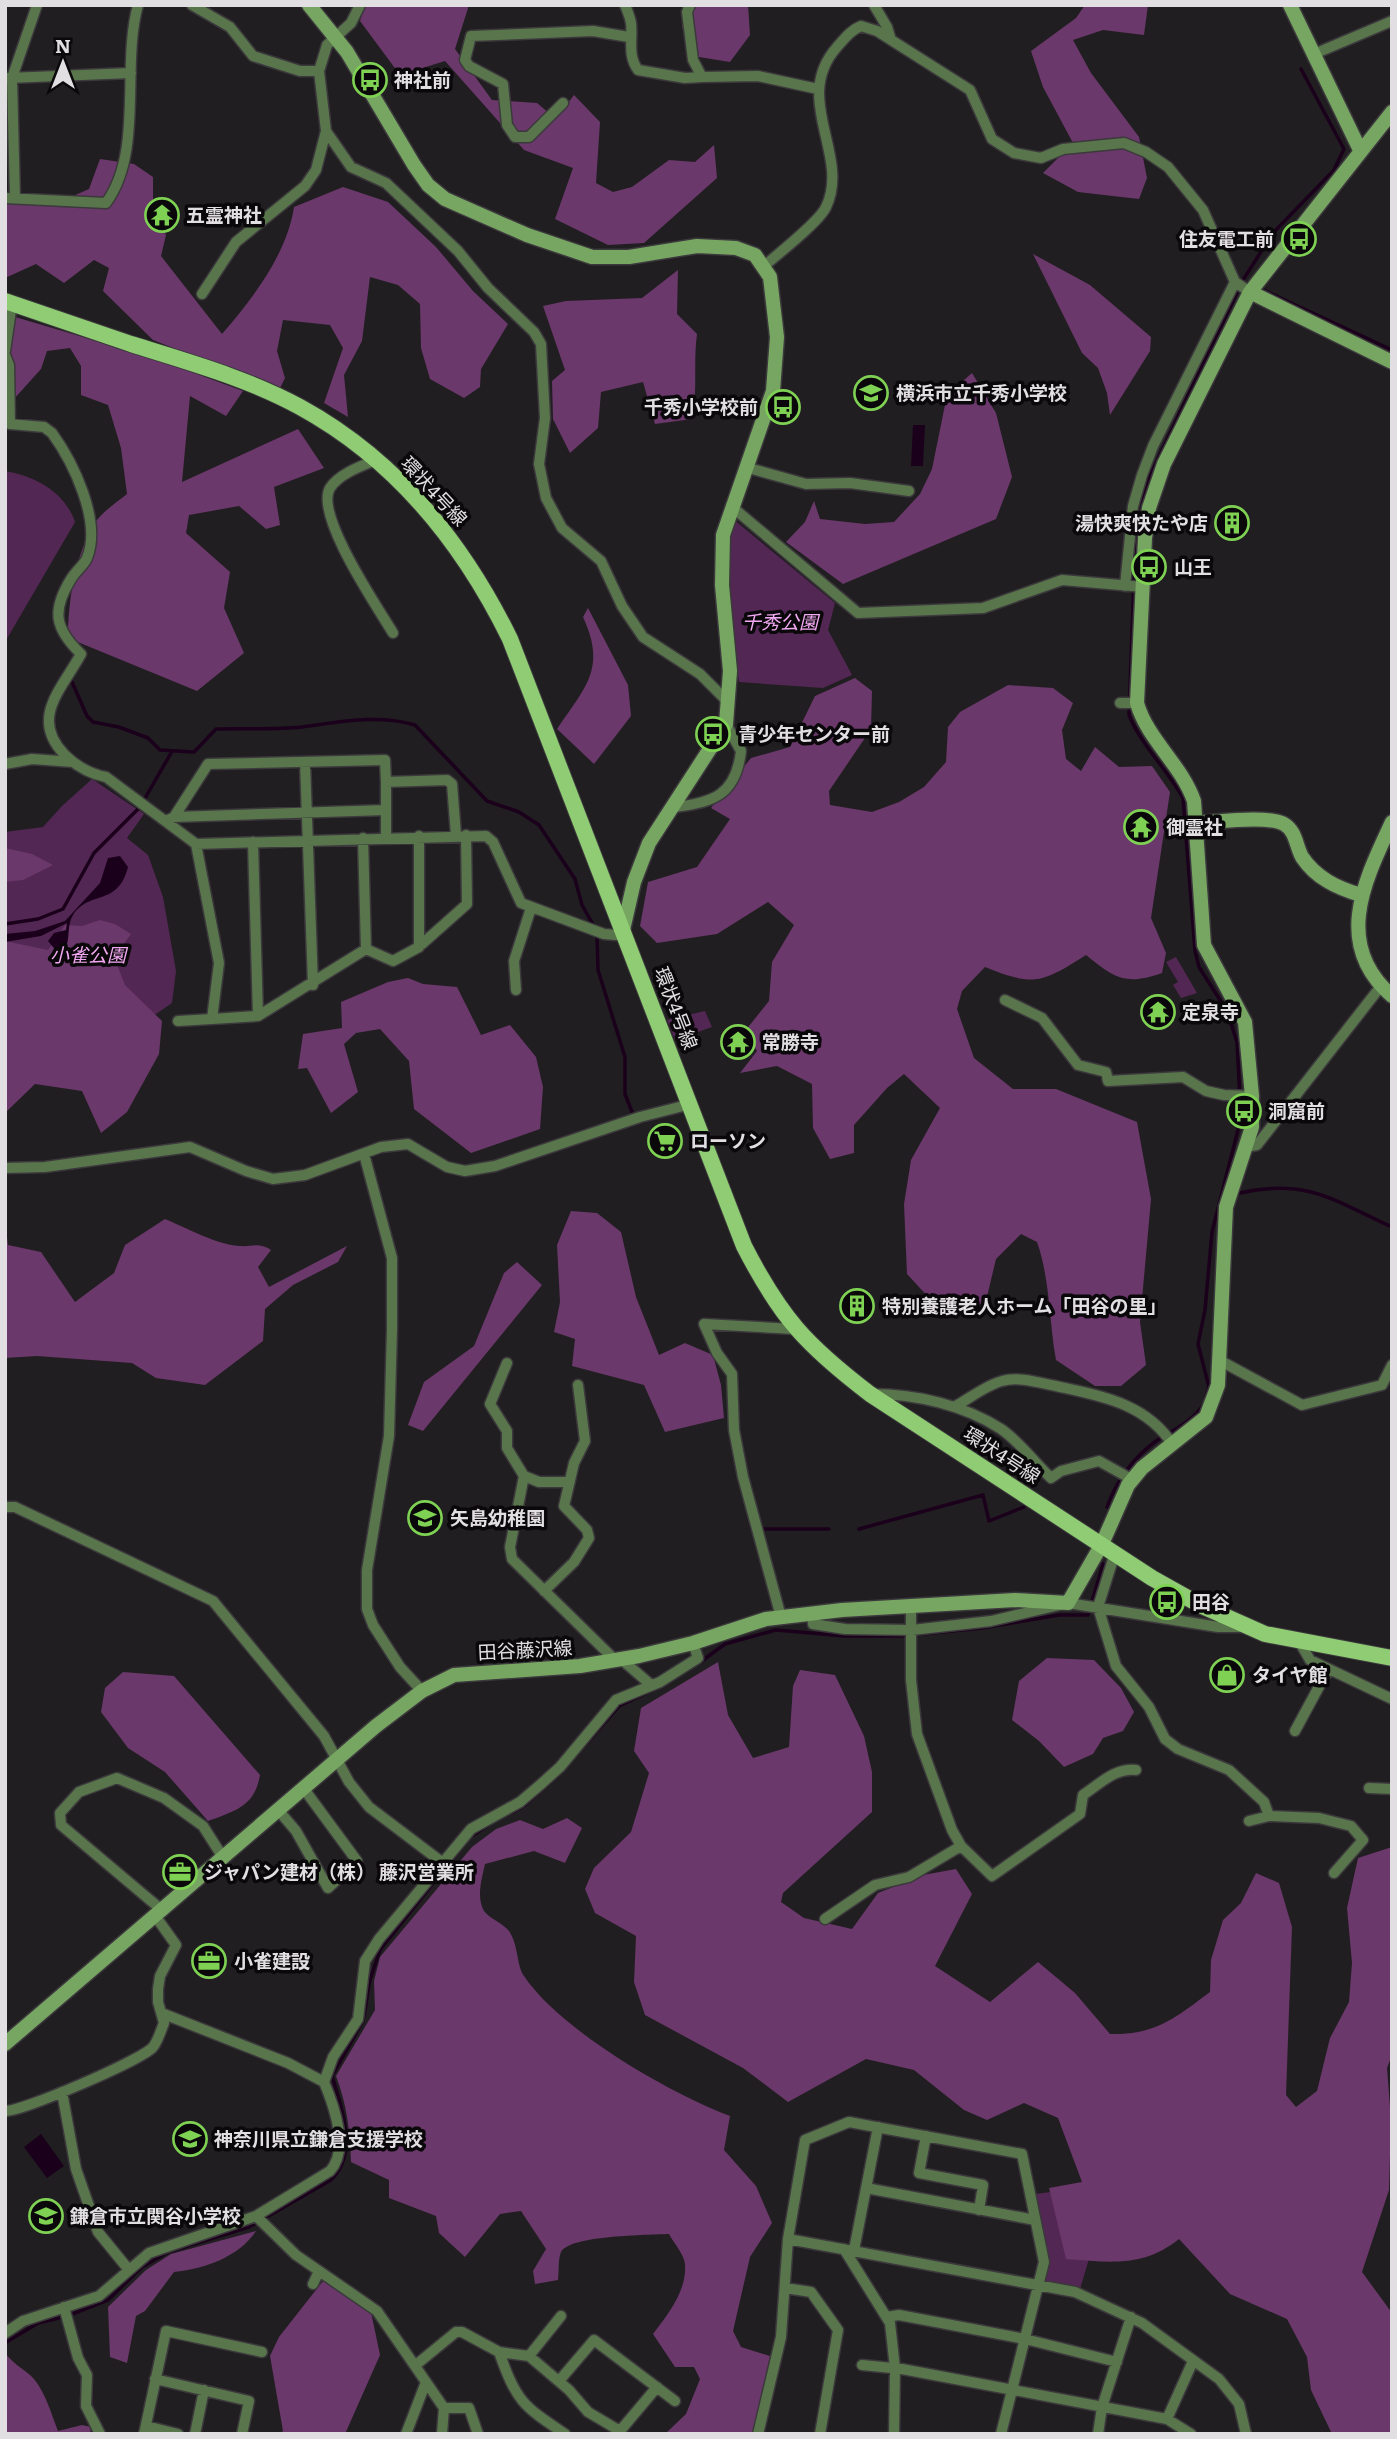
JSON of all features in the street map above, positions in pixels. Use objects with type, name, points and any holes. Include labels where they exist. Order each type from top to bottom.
[{"type":"main road","name":"環状4号線","points":[[9,302],[245,381],[300,407],[376,460],[418,499],[447,533],[496,611],[691,1104],[744,1246],[770,1297],[794,1329],[830,1364],[870,1394],[1152,1578],[1247,1628],[1299,1641],[1392,1658]]},
{"type":"street","points":[[37,5],[9,78],[10,198],[106,203],[117,184],[125,155],[132,33],[138,5]]},
{"type":"street","points":[[192,5],[230,27],[253,55],[300,71],[320,71]]},
{"type":"street","points":[[195,844],[486,836],[493,842],[520,901],[531,908],[600,933],[616,935],[623,930],[634,882],[646,850],[726,724],[730,671],[721,558],[723,535],[731,506],[768,409],[776,368],[774,300],[770,277],[755,255],[746,251],[697,246],[629,257],[592,257],[491,221],[445,199],[428,185],[335,36],[309,5]]},
{"type":"street","points":[[202,294],[236,242],[306,186],[316,170],[326,131],[320,71],[327,45],[351,23],[360,5]]},
{"type":"street","points":[[625,5],[631,24],[629,37],[638,70],[685,78],[758,76],[818,89]]},
{"type":"street","points":[[690,5],[687,12],[693,60],[702,77]]},
{"type":"street","points":[[874,5],[891,40]]},
{"type":"street","points":[[1290,5],[1360,150]]},
{"type":"street","points":[[1314,54],[1392,21]]},
{"type":"street","points":[[764,267],[825,209],[830,196],[831,176],[818,89],[824,62],[852,31],[867,27],[970,90],[992,139],[1014,153],[1041,158],[1063,149],[1124,143],[1146,152],[1168,167],[1203,211],[1245,286],[1392,362]]},
{"type":"street","points":[[563,103],[529,137],[515,137],[507,125],[503,84],[469,66],[466,60],[471,36],[593,31],[629,37]]},
{"type":"street","points":[[9,78],[131,73]]},
{"type":"street","points":[[1125,586],[1133,506],[1146,466],[1245,286],[1265,274],[1392,112]]},
{"type":"street","points":[[326,131],[351,167],[386,183],[458,251],[488,288],[534,332],[541,344],[545,418],[538,464],[546,498],[562,528],[601,561],[622,606],[643,637],[701,674],[729,703]]},
{"type":"street","points":[[1245,286],[1154,489],[1145,538],[1144,587],[1130,703],[1187,781],[1197,823],[1204,944],[1245,1022],[1244,1096],[1252,1127],[1226,1207],[1218,1385],[1210,1409],[1194,1429],[1169,1438],[1142,1468],[1126,1476],[1093,1606],[1116,1666],[1149,1707],[1165,1739],[1178,1749],[1229,1770],[1264,1802],[1269,1816]]},
{"type":"street","points":[[9,302],[5,353],[9,365],[10,424],[44,427],[52,433],[82,485],[89,524],[87,557],[70,581],[58,614],[58,627],[82,654],[47,720],[52,741],[73,762]]},
{"type":"street","points":[[376,460],[336,483],[327,497],[327,507],[337,533],[393,633]]},
{"type":"street","points":[[745,467],[806,484],[850,483],[909,491]]},
{"type":"street","points":[[731,506],[858,613],[984,608],[1062,580],[1144,587]]},
{"type":"street","points":[[674,807],[713,800],[732,780],[741,751],[726,724]]},
{"type":"street","points":[[5,764],[32,759],[73,762],[106,777],[170,819],[195,844],[219,963],[212,1018]]},
{"type":"street","points":[[170,819],[208,764],[385,761],[386,838]]},
{"type":"street","points":[[305,762],[313,985]]},
{"type":"street","points":[[366,950],[393,961],[422,944],[467,904],[461,835],[452,784],[447,780],[386,782]]},
{"type":"street","points":[[170,819],[386,810]]},
{"type":"street","points":[[1197,823],[1280,822],[1292,831],[1303,858],[1315,871],[1337,888],[1360,895]]},
{"type":"street","points":[[1246,1147],[1257,1145],[1387,991],[1370,968],[1359,937],[1360,895],[1392,822]]},
{"type":"street","points":[[419,836],[422,944]]},
{"type":"street","points":[[363,838],[366,950]]},
{"type":"street","points":[[253,842],[258,1016]]},
{"type":"street","points":[[516,990],[513,961],[531,908]]},
{"type":"street","points":[[178,1021],[258,1016],[313,985],[366,950]]},
{"type":"street","points":[[1005,1000],[1042,1018],[1078,1065],[1106,1072],[1108,1081],[1183,1077],[1206,1091],[1244,1096]]},
{"type":"street","points":[[5,1168],[45,1167],[190,1147],[246,1171],[273,1179],[305,1175],[381,1147],[408,1144],[447,1167],[475,1170],[495,1166],[640,1117],[691,1104]]},
{"type":"street","points":[[365,1154],[391,1258],[392,1329],[388,1436],[367,1570],[367,1609],[373,1625],[400,1667],[422,1691]]},
{"type":"street","points":[[781,1617],[743,1478],[734,1430],[732,1374],[717,1353],[704,1324],[794,1329]]},
{"type":"street","points":[[1219,1360],[1302,1405],[1382,1385],[1392,1365]]},
{"type":"street","points":[[507,1363],[490,1404],[507,1431],[507,1448],[524,1476],[539,1482],[568,1482]]},
{"type":"street","points":[[954,1407],[1001,1381],[1031,1381],[1112,1398],[1169,1438]]},
{"type":"street","points":[[544,1591],[574,1562],[589,1538],[587,1530],[564,1506],[568,1482],[585,1441],[578,1385]]},
{"type":"street","points":[[870,1394],[891,1394],[954,1407],[1003,1430],[1051,1478],[1061,1471],[1099,1461],[1126,1476]]},
{"type":"street","points":[[524,1476],[510,1547],[512,1559],[618,1660],[650,1685]]},
{"type":"street","points":[[5,1507],[15,1507],[66,1530],[213,1601],[324,1736],[349,1782],[369,1807],[443,1863]]},
{"type":"street","points":[[1068,1602],[1108,1548]]},
{"type":"street","name":"田谷藤沢線","points":[[5,2044],[304,1789],[422,1691],[442,1680],[468,1672],[538,1670],[618,1660],[693,1643],[746,1623],[781,1617],[1015,1600],[1068,1602]]},
{"type":"street","points":[[812,1614],[813,1624],[912,1634],[991,1621],[1068,1602],[1218,1627],[1247,1628]]},
{"type":"street","points":[[911,1606],[912,1707],[917,1734],[952,1830],[961,1846],[992,1876],[1080,1814],[1083,1795],[1101,1781],[1122,1771],[1136,1770]]},
{"type":"street","points":[[1299,1641],[1310,1660],[1392,1699]]},
{"type":"street","points":[[324,2082],[333,2057],[358,2019],[365,1961],[379,1939],[471,1829],[520,1802],[560,1767],[616,1700],[670,1676],[698,1658],[693,1643]]},
{"type":"street","points":[[1295,1731],[1328,1670]]},
{"type":"street","points":[[5,2111],[14,2112],[62,2092],[153,2048],[164,2023],[158,2001],[160,1976],[176,1945],[160,1914],[61,1825],[60,1813],[79,1792],[117,1778],[164,1798],[204,1826],[224,1859]]},
{"type":"street","points":[[1369,1788],[1392,1789]]},
{"type":"street","points":[[279,1811],[296,1830],[328,1888],[357,1861],[304,1789]]},
{"type":"street","points":[[1248,1821],[1269,1816],[1319,1818],[1351,1826],[1363,1840],[1334,1873]]},
{"type":"street","points":[[825,1919],[874,1885],[909,1877],[961,1846]]},
{"type":"street","points":[[5,2333],[23,2320],[66,2313],[99,2296],[149,2253],[256,2216],[331,2171],[338,2163],[336,2112],[324,2082],[288,2063],[163,2014]]},
{"type":"street","name":"田谷藤沢線","points":[[5,2038],[33,2019]]},
{"type":"street","points":[[62,2092],[76,2169],[98,2232],[129,2270]]},
{"type":"street","points":[[758,2434],[781,2337],[788,2239],[805,2140],[849,2122],[1021,2154],[1044,2262],[1001,2434]]},
{"type":"street","points":[[878,2127],[866,2188],[849,2250],[870,2295],[887,2317],[895,2368],[894,2434]]},
{"type":"street","points":[[926,2136],[919,2173],[983,2185],[979,2210]]},
{"type":"street","points":[[866,2188],[1035,2220]]},
{"type":"street","points":[[256,2216],[296,2255],[377,2311],[417,2364],[444,2408],[442,2434]]},
{"type":"street","points":[[788,2239],[1075,2292],[1131,2317],[1230,2391],[1238,2404],[1246,2434]]},
{"type":"street","points":[[313,2284],[319,2271]]},
{"type":"street","points":[[785,2288],[811,2292],[838,2330],[838,2360],[820,2434]]},
{"type":"street","points":[[66,2313],[78,2358],[87,2375],[86,2406],[100,2434]]},
{"type":"street","points":[[887,2317],[899,2315],[1025,2339],[1117,2362]]},
{"type":"street","points":[[529,2356],[561,2316]]},
{"type":"street","points":[[1098,2434],[1102,2407],[1131,2317]]},
{"type":"street","points":[[178,2434],[145,2430],[167,2326],[262,2352]]},
{"type":"street","points":[[417,2364],[456,2332],[499,2352],[529,2356],[559,2381],[588,2412],[620,2431],[657,2387]]},
{"type":"street","points":[[559,2381],[594,2340],[675,2401]]},
{"type":"street","points":[[499,2352],[526,2408],[565,2434]]},
{"type":"street","points":[[1167,2419],[1193,2361]]},
{"type":"street","points":[[862,2365],[895,2368],[1167,2419],[1191,2434]]},
{"type":"street","points":[[155,2379],[249,2401],[242,2434]]},
{"type":"street","points":[[406,2434],[426,2382]]},
{"type":"street","points":[[195,2434],[204,2390]]},
{"type":"street","points":[[444,2408],[468,2408],[478,2434]]},
{"type":"green space","points":[[365,5],[469,5],[455,49],[492,100],[537,103],[556,119],[574,95],[600,122],[596,183],[613,192],[632,187],[669,160],[695,162],[714,145],[717,178],[644,243],[608,245],[555,219],[573,168],[524,150],[445,61],[400,75],[360,21]]},
{"type":"green space","points":[[684,5],[748,5],[750,35],[730,62],[699,57],[682,27]]},
{"type":"green space","points":[[1085,5],[1148,5],[1144,35],[1103,30],[1073,40],[1091,73],[1139,137],[1147,178],[1139,199],[1078,192],[1043,173],[1073,143],[1043,87],[1031,51],[1076,18]]},
{"type":"green space","points":[[100,159],[134,164],[153,177],[153,210],[166,235],[161,256],[222,334],[267,275],[284,242],[294,207],[343,187],[388,202],[436,247],[473,291],[508,324],[481,369],[480,387],[464,398],[430,379],[421,348],[420,304],[398,285],[370,277],[362,341],[344,375],[348,417],[324,403],[343,348],[330,325],[283,320],[277,351],[285,378],[279,390],[153,340],[103,291],[109,268],[94,260],[64,283],[36,264],[5,278],[5,200],[55,204],[89,189]]},
{"type":"green space","points":[[1033,254],[1090,285],[1151,337],[1150,351],[1110,415],[1107,393],[1098,368],[1082,353]]},
{"type":"green space","points":[[678,270],[677,314],[697,334],[692,419],[655,424],[643,382],[601,392],[598,428],[570,453],[553,419],[552,381],[565,370],[543,306],[566,301],[642,298]]},
{"type":"green space","points":[[5,314],[154,358],[243,391],[226,416],[190,396],[182,482],[298,429],[324,468],[274,487],[280,525],[266,529],[239,506],[189,515],[186,533],[230,572],[224,608],[244,653],[197,691],[68,638],[71,594],[82,549],[98,519],[127,494],[121,448],[108,405],[81,395],[81,366],[70,348],[47,351],[41,369],[5,409]]},
{"type":"green space","points":[[972,373],[996,413],[1012,477],[996,519],[843,584],[786,542],[805,522],[814,501],[820,519],[865,524],[894,522],[920,494],[932,469],[947,395]]},
{"type":"green space","points":[[5,471],[38,481],[48,487],[64,502],[75,522],[5,642]]},
{"type":"green space","name":"千秀公園","points":[[733,519],[835,603],[828,630],[852,675],[823,688],[739,682],[725,578],[725,557]]},
{"type":"green space","points":[[588,608],[628,685],[631,716],[594,764],[557,729],[590,677],[593,651],[583,617]]},
{"type":"green space","points":[[855,678],[872,691],[871,729],[829,791],[830,805],[872,812],[899,802],[924,787],[946,762],[948,727],[960,712],[1008,685],[1053,688],[1073,703],[1062,730],[1066,759],[1081,771],[1095,747],[1119,767],[1152,766],[1170,792],[1151,918],[1166,953],[1162,973],[1139,979],[1121,978],[1086,955],[1059,972],[1037,979],[1015,978],[985,967],[962,991],[957,1009],[974,1058],[1013,1089],[1056,1089],[1137,1122],[1151,1199],[1140,1322],[1146,1365],[1121,1386],[1095,1386],[1056,1360],[1047,1285],[1037,1242],[1021,1234],[996,1259],[985,1305],[931,1300],[907,1274],[904,1204],[911,1160],[940,1108],[904,1074],[887,1088],[854,1125],[854,1153],[830,1159],[813,1128],[812,1084],[777,1066],[740,1073],[757,1051],[745,1031],[769,1001],[772,962],[794,925],[768,902],[717,934],[657,943],[640,926],[648,882],[697,867],[730,819],[711,808],[751,758],[790,747],[815,696]]},
{"type":"green space","name":"小雀公園","points":[[92,779],[144,814],[127,838],[148,855],[163,897],[176,971],[172,1003],[114,1043],[5,1056],[5,832],[43,827]]},
{"type":"green space","points":[[5,848],[32,854],[53,865],[23,880],[5,882]]},
{"type":"green space","points":[[100,920],[115,924],[131,934],[114,957],[125,985],[162,1021],[159,1054],[127,1112],[101,1133],[82,1091],[35,1084],[5,1113],[5,941],[48,950],[65,925],[82,926]]},
{"type":"green space","points":[[1176,957],[1197,993],[1181,998],[1173,985],[1178,982],[1166,962]]},
{"type":"green space","points":[[408,978],[423,984],[457,987],[481,1035],[510,1025],[536,1057],[543,1087],[540,1129],[471,1153],[414,1109],[409,1061],[380,1029],[356,1033],[344,1044],[358,1092],[331,1113],[307,1068],[298,1069],[303,1034],[342,1028],[341,1002],[388,982]]},
{"type":"green space","points":[[705,1011],[712,1027],[675,1040],[667,1020]]},
{"type":"green space","points":[[571,1211],[597,1213],[621,1232],[636,1297],[659,1355],[685,1343],[713,1355],[721,1385],[724,1418],[665,1432],[644,1385],[572,1366],[575,1339],[554,1332],[560,1302],[557,1245]]},
{"type":"green space","points":[[165,1219],[220,1242],[239,1246],[259,1245],[271,1250],[258,1267],[269,1287],[347,1246],[338,1262],[293,1285],[265,1309],[263,1341],[205,1385],[156,1378],[132,1363],[37,1356],[5,1358],[5,1221],[8,1245],[41,1252],[75,1302],[114,1273],[125,1245]]},
{"type":"green space","points":[[517,1262],[542,1285],[423,1431],[408,1425],[424,1382],[474,1346],[504,1273]]},
{"type":"green space","points":[[1047,1658],[1094,1660],[1121,1688],[1134,1712],[1123,1731],[1103,1738],[1093,1754],[1064,1767],[1039,1741],[1012,1720],[1019,1681]]},
{"type":"green space","points":[[718,1662],[728,1715],[753,1758],[789,1747],[793,1686],[800,1670],[835,1675],[864,1736],[872,1772],[872,1812],[783,1893],[781,1902],[804,1918],[852,1929],[878,1893],[923,1875],[956,1869],[972,1894],[935,1966],[990,2002],[1038,1962],[1075,1993],[1110,2034],[1126,2034],[1153,2028],[1175,2017],[1210,1992],[1211,1960],[1223,1920],[1241,1903],[1256,1873],[1279,1883],[1292,1927],[1286,2095],[1296,2107],[1317,2091],[1330,2038],[1349,2002],[1352,1963],[1347,1908],[1358,1858],[1392,1847],[1392,2055],[1387,2068],[1391,2120],[1389,2190],[1362,2272],[1392,2313],[1392,2434],[1332,2434],[1311,2390],[1307,2357],[1287,2319],[1230,2294],[1179,2239],[1152,2255],[1139,2259],[1112,2262],[1066,2259],[1049,2188],[1082,2182],[1058,2118],[1024,2103],[987,2120],[964,2110],[914,2070],[866,2059],[788,2102],[743,2068],[645,2015],[634,1982],[636,1936],[595,1913],[585,1889],[594,1868],[631,1832],[649,1773],[634,1751],[641,1708]]},
{"type":"green space","points":[[123,1672],[174,1676],[260,1775],[254,1794],[248,1801],[235,1810],[208,1821],[165,1772],[128,1748],[101,1712],[105,1688]]},
{"type":"green space","points":[[567,1818],[582,1828],[565,1863],[534,1851],[485,1864],[480,1900],[484,1911],[509,1931],[524,1976],[541,1997],[563,2017],[589,2038],[648,2076],[730,2116],[724,2150],[756,2186],[772,2223],[750,2257],[733,2331],[741,2347],[770,2356],[753,2434],[665,2434],[686,2414],[700,2379],[694,2367],[675,2367],[653,2334],[680,2293],[685,2274],[683,2256],[669,2234],[594,2239],[567,2246],[560,2255],[558,2280],[535,2284],[533,2271],[546,2249],[521,2211],[500,2214],[465,2257],[439,2233],[436,2216],[389,2198],[389,2180],[351,2162],[347,2118],[336,2076],[375,2010],[374,1981],[380,1957],[472,1847],[496,1829],[520,1820],[543,1829]]},
{"type":"green space","points":[[1059,2191],[1091,2252],[1080,2289],[1047,2283],[1045,2279],[1049,2263],[1035,2194]]},
{"type":"green space","points":[[256,2231],[240,2248],[220,2260],[174,2272],[145,2311],[136,2316],[127,2363],[110,2357],[108,2307],[146,2270],[171,2254]]},
{"type":"green space","points":[[323,2281],[371,2312],[380,2355],[345,2434],[279,2434],[283,2431],[270,2356],[279,2337]]},
{"type":"green space","points":[[5,2353],[38,2385],[58,2431],[82,2425],[91,2427],[90,2434],[5,2434]]},
{"type":"shaded area","points":[[913,425],[925,425],[923,466],[911,466]]},
{"type":"shaded area","points":[[120,856],[128,867],[123,880],[110,893],[80,907],[73,915],[64,952],[58,953],[48,941],[54,933],[66,930],[67,923],[41,936],[5,942],[5,934],[35,931],[65,921],[100,883],[108,858]]},
{"type":"shaded area","points":[[41,2134],[64,2166],[47,2178],[24,2147]]},
{"type":"waterway","points":[[1206,1397],[1209,1387],[1198,1344],[1205,1310],[1212,1232],[1241,1118],[1237,1042],[1227,1011],[1199,967],[1195,951],[1183,798],[1140,737],[1129,715],[1134,576],[1138,526],[1147,482],[1243,280],[1273,233],[1334,170],[1344,149],[1301,69]]},
{"type":"waterway","points":[[1257,287],[1392,350]]},
{"type":"waterway","points":[[72,682],[87,716],[93,722],[119,727],[148,738],[160,750],[194,752],[216,729],[291,728],[373,719],[415,725],[487,801],[519,812],[539,825],[575,879],[582,905],[595,928]]},
{"type":"waterway","points":[[144,800],[171,753]]},
{"type":"waterway","points":[[5,924],[38,919],[63,909],[94,853],[138,809]]},
{"type":"waterway","points":[[597,935],[598,970],[625,1057],[625,1094],[632,1112]]},
{"type":"waterway","points":[[1240,1193],[1263,1189],[1302,1190],[1336,1200],[1392,1227]]},
{"type":"waterway","points":[[1107,1507],[1133,1462],[1156,1441],[1188,1421],[1204,1404]]},
{"type":"waterway","points":[[859,1529],[983,1495],[989,1521],[1024,1507]]},
{"type":"waterway","points":[[763,1529],[829,1529]]},
{"type":"waterway","points":[[699,1663],[725,1644],[776,1630],[845,1636],[903,1636],[982,1628],[1059,1615],[1088,1615],[1103,1564]]},
{"type":"waterway","points":[[584,1746],[619,1706],[653,1690]]},
{"type":"waterway","points":[[513,1812],[525,1805],[558,1775]]},
{"type":"waterway","points":[[5,2343],[38,2323],[67,2316],[108,2300],[142,2267],[168,2252],[249,2227],[331,2180],[339,2169],[346,2144],[346,2130],[332,2076],[363,2021],[370,1980],[380,1950],[470,1837],[487,1826]]},
{"type":"place","name":"神社前","points":[[370,80]]},
{"type":"place","name":"五霊神社","points":[[162,215]]},
{"type":"place","name":"住友電工前","points":[[1299,239]]},
{"type":"place","name":"横浜市立千秀小学校","points":[[871,393]]},
{"type":"place","name":"千秀小学校前","points":[[783,407]]},
{"type":"place","name":"湯快爽快たや店","points":[[1232,523]]},
{"type":"place","name":"山王","points":[[1149,567]]},
{"type":"place","name":"青少年センター前","points":[[713,734]]},
{"type":"place","name":"御霊社","points":[[1141,827]]},
{"type":"place","name":"定泉寺","points":[[1158,1012]]},
{"type":"place","name":"常勝寺","points":[[738,1042]]},
{"type":"place","name":"洞窟前","points":[[1244,1111]]},
{"type":"place","name":"ローソン","points":[[665,1141]]},
{"type":"place","name":"特別養護老人ホーム「田谷の里」","points":[[857,1306]]},
{"type":"place","name":"矢島幼稚園","points":[[425,1518]]},
{"type":"place","name":"田谷","points":[[1167,1602]]},
{"type":"place","name":"タイヤ館","points":[[1227,1675]]},
{"type":"place","name":"ジャパン建材（株） 藤沢営業所","points":[[180,1872]]},
{"type":"place","name":"小雀建設","points":[[209,1961]]},
{"type":"place","name":"神奈川県立鎌倉支援学校","points":[[190,2139]]},
{"type":"place","name":"鎌倉市立関谷小学校","points":[[46,2216]]}]
